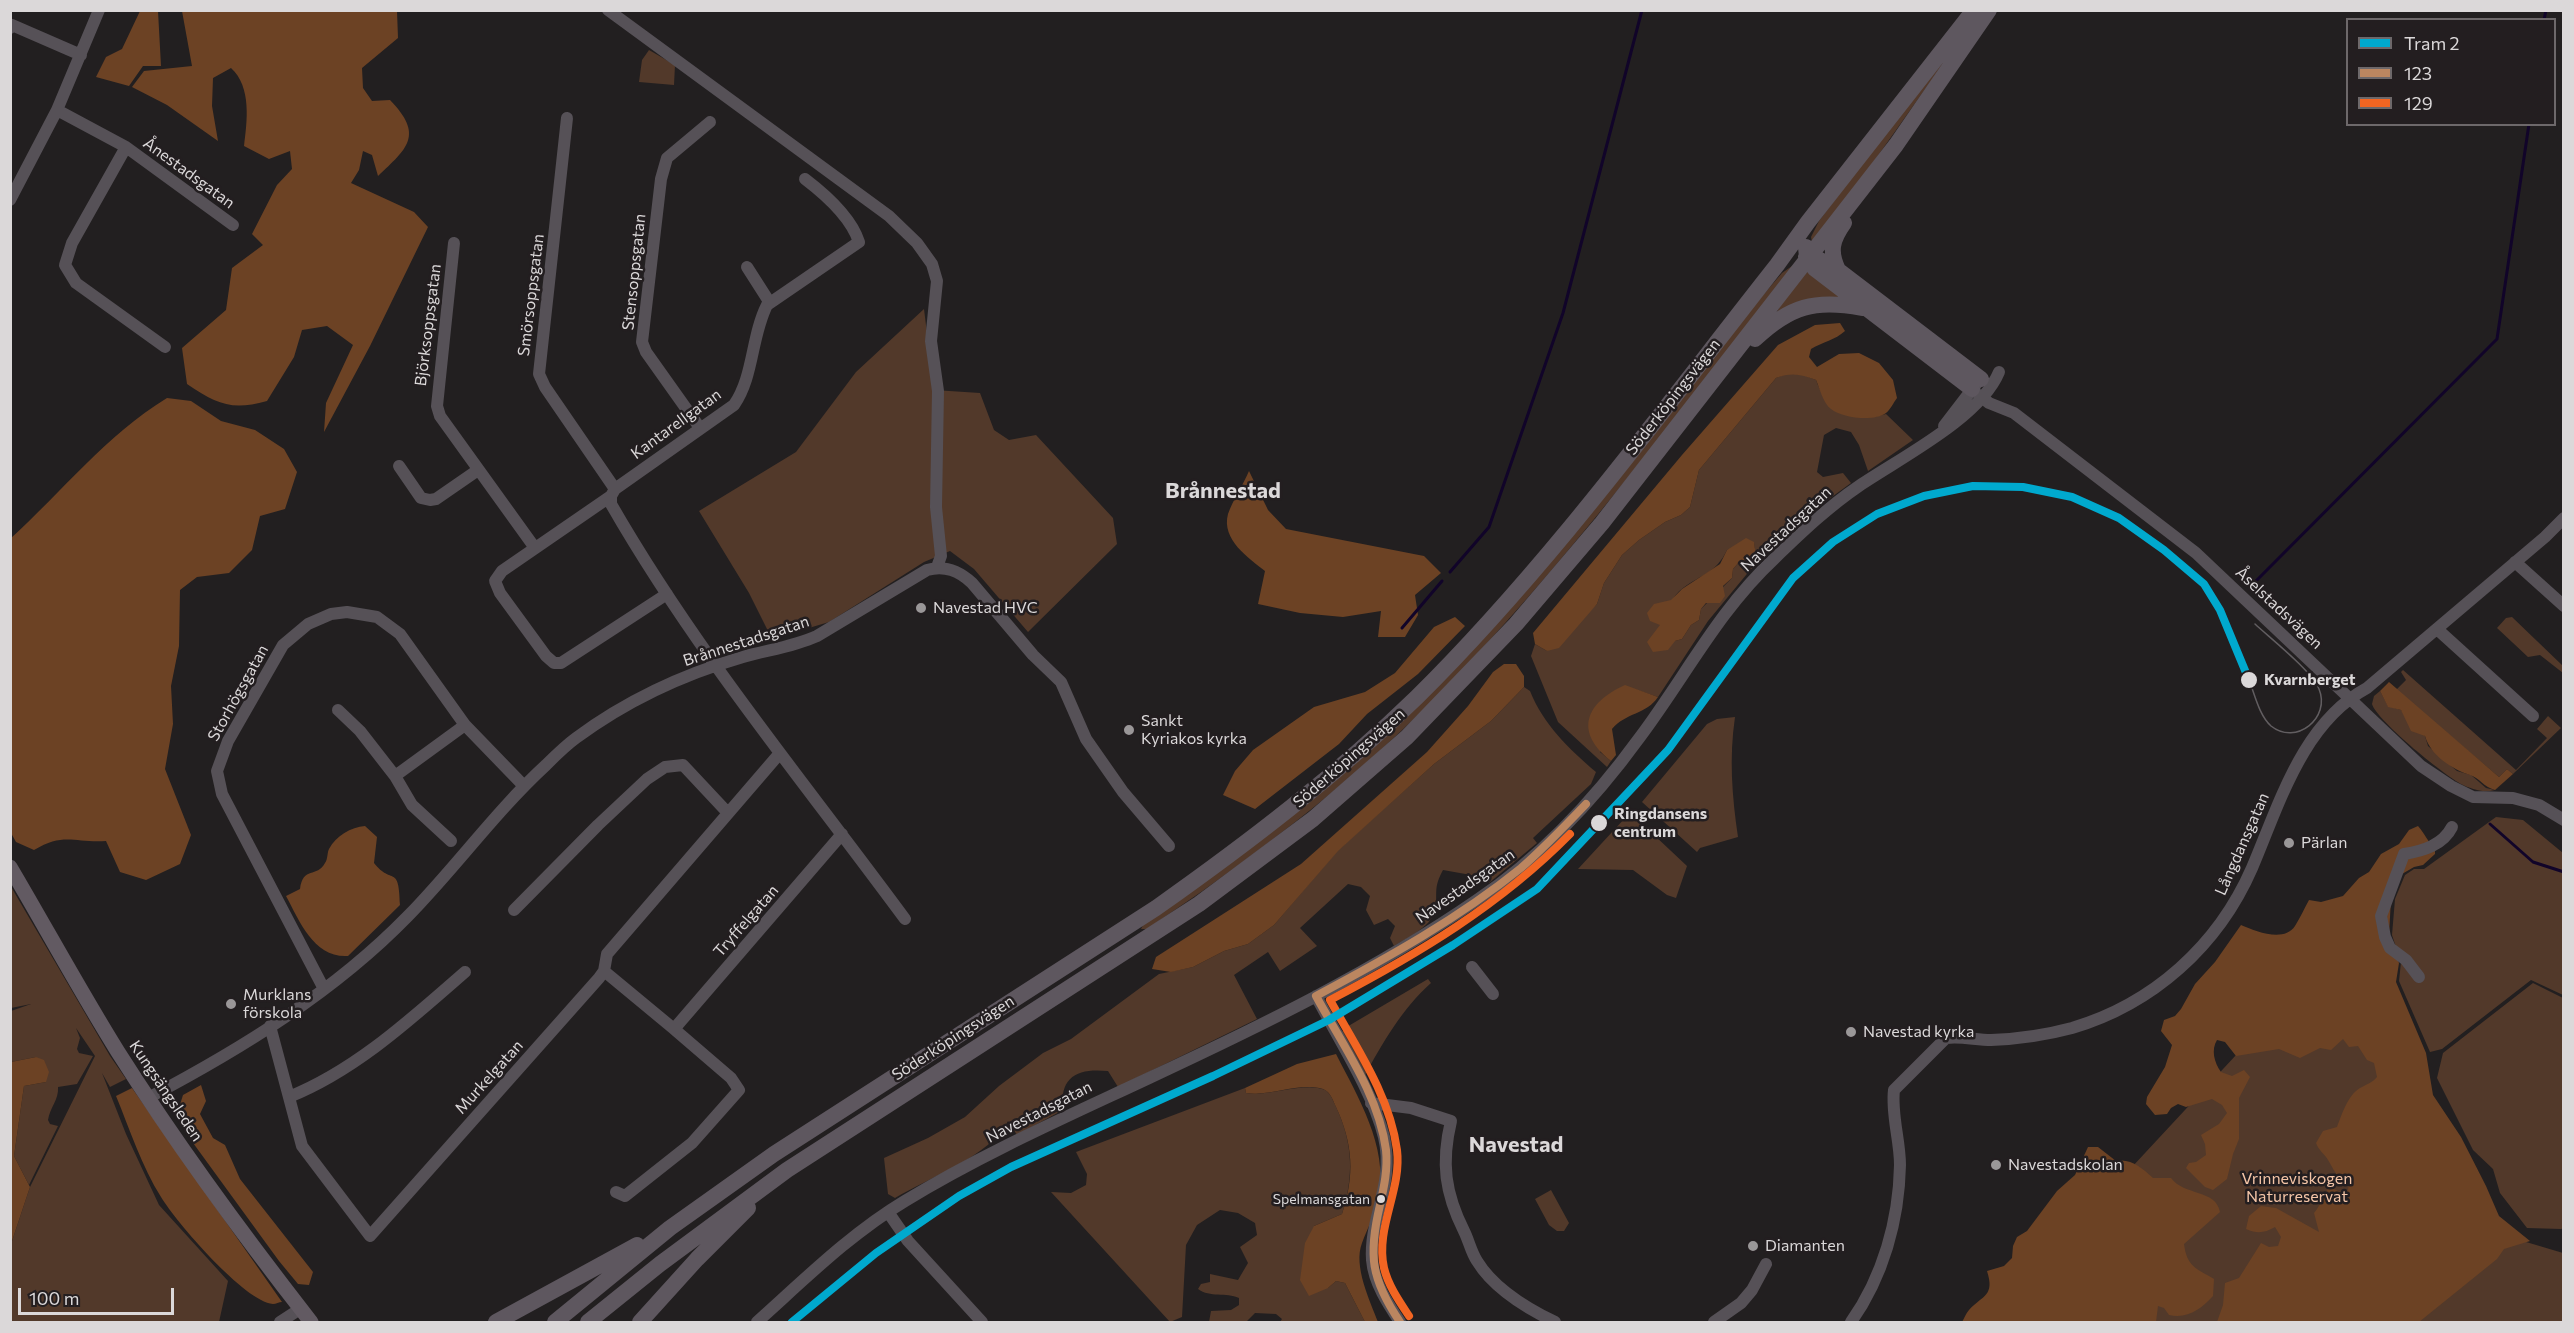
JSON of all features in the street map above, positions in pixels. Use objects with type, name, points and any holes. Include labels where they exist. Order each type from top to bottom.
[{"type":"highway","name":"Söderköpingsvägen","points":[[555,1323],[670,1228],[823,1121],[1156,908],[1288,811],[1417,697],[1528,578],[1777,265],[1974,10]]},
{"type":"highway","name":"Söderköpingsvägen","points":[[588,1323],[668,1258],[787,1170],[1170,924],[1263,857],[1348,788],[1440,704],[1516,624],[1602,523],[1725,366],[1807,256],[1896,145],[1989,10]]},
{"type":"highway","points":[[1838,270],[1832,248],[1836,235],[1896,145]]},
{"type":"highway","points":[[1808,222],[1807,256],[1815,269],[1867,309],[1982,389]]},
{"type":"highway","points":[[1777,265],[1789,259],[1807,256],[1838,270],[1982,389]]},
{"type":"highway","points":[[1725,366],[1767,328],[1802,307],[1838,304],[1867,309]]},
{"type":"highway","points":[[640,1323],[697,1259],[787,1170]]},
{"type":"highway","points":[[496,1323],[670,1228]]},
{"type":"main road","name":"Kungsängsleden","points":[[10,867],[117,1050],[148,1098],[216,1197],[311,1323]]},
{"type":"street","points":[[10,200],[57,110],[99,10]]},
{"type":"street","points":[[608,10],[889,216],[916,243],[932,264],[937,281],[931,341],[938,391],[936,507],[941,556],[937,567],[963,575],[972,583],[1033,655],[1061,682],[1086,739],[1123,792],[1168,846]]},
{"type":"street","points":[[11,26],[81,55]]},
{"type":"street","name":"Ånestadsgatan","points":[[57,110],[126,147],[233,225]]},
{"type":"street","name":"Smörsoppsgatan","points":[[567,118],[539,374],[545,387],[613,492]]},
{"type":"street","name":"Stensoppsgatan","points":[[700,428],[646,352],[642,342],[661,179],[667,158],[710,122]]},
{"type":"street","name":"Ånestadsgatan","points":[[126,147],[72,243],[65,265],[76,283],[165,347]]},
{"type":"street","points":[[747,267],[770,303],[859,242],[855,228],[821,191],[805,179]]},
{"type":"street","name":"Björksoppsgatan","points":[[454,243],[436,406],[440,416],[535,548]]},
{"type":"street","name":"Kantarellgatan","points":[[667,594],[561,663],[554,663],[546,656],[500,593],[495,581],[502,571],[734,405],[744,390],[761,318],[770,303]]},
{"type":"street","name":"Åselstadsvägen","points":[[1982,389],[2196,553],[2421,766],[2451,786],[2473,797],[2513,798],[2539,805],[2564,820]]},
{"type":"street","name":"Navestadsgatan","points":[[757,1323],[854,1236],[908,1199],[1080,1108],[1144,1080],[1384,960],[1511,876],[1586,804],[1616,769],[1642,735],[1706,638],[1766,566],[1812,523],[1858,486],[1940,432],[1982,389]]},
{"type":"street","points":[[399,466],[421,498],[430,500],[436,499],[478,470]]},
{"type":"street","points":[[613,492],[611,504],[667,594],[717,667],[905,919]]},
{"type":"street","name":"Långdansgatan","points":[[1851,1323],[1885,1256],[1893,1224],[1900,1164],[1894,1090],[1946,1038],[2009,1039],[2073,1027],[2108,1015],[2130,1003],[2153,989],[2191,960],[2205,946],[2237,899],[2279,801],[2315,736],[2350,697],[2367,688],[2564,518]]},
{"type":"street","points":[[2515,562],[2564,606]]},
{"type":"street","name":"Brånnestadsgatan","points":[[148,1098],[204,1068],[270,1026],[324,989],[373,949],[438,884],[503,806],[575,738],[660,687],[741,657],[802,642],[927,570],[937,567]]},
{"type":"street","name":"Storhögsgatan","points":[[324,989],[222,794],[217,771],[228,741],[283,645],[308,624],[331,614],[347,612],[377,618],[400,634],[465,725],[524,786]]},
{"type":"street","points":[[2437,629],[2533,716]]},
{"type":"street","points":[[338,710],[360,731],[395,776],[412,805],[451,841]]},
{"type":"street","points":[[395,776],[465,725]]},
{"type":"street","name":"Murkelgatan","points":[[270,1026],[302,1146],[370,1236],[604,971],[607,954],[780,753]]},
{"type":"street","points":[[514,910],[597,825],[648,779],[665,767],[683,765],[728,812]]},
{"type":"street","points":[[2419,977],[2406,960],[2390,948],[2385,937],[2381,916],[2404,854],[2425,850],[2448,836],[2452,827]]},
{"type":"street","name":"Tryffelgatan","points":[[674,1029],[842,834]]},
{"type":"street","points":[[1472,967],[1493,994]]},
{"type":"street","points":[[604,971],[731,1078],[740,1090],[692,1143],[637,1188],[625,1196],[616,1191]]},
{"type":"street","points":[[289,1097],[317,1086],[364,1054],[409,1021],[465,972]]},
{"type":"street","points":[[1316,996],[1371,1103],[1384,1138],[1387,1161],[1386,1185],[1372,1243],[1372,1261],[1384,1297],[1400,1323]]},
{"type":"street","points":[[1371,1103],[1411,1107],[1451,1121],[1445,1161],[1448,1196],[1477,1262],[1497,1285],[1520,1303],[1555,1323]]},
{"type":"street","points":[[888,1212],[908,1241],[982,1323]]},
{"type":"street","points":[[1714,1323],[1741,1303],[1752,1290],[1766,1264]]},
{"type":"street","points":[[280,1323],[300,1309]]},
{"type":"green space","points":[[649,50],[675,65],[674,85],[639,82],[642,60]]},
{"type":"green space","points":[[1950,54],[1862,178],[1812,242],[1811,237],[1819,221],[1900,113]]},
{"type":"green space","points":[[1795,264],[1573,545],[1479,652],[1429,704],[1363,766],[1294,823],[1184,904],[1147,929],[1141,929],[1143,925],[1382,738],[1782,273]]},
{"type":"green space","points":[[1803,268],[1846,298],[1776,313]]},
{"type":"green space","points":[[924,309],[934,390],[980,393],[994,430],[1009,440],[1036,435],[1113,518],[1117,544],[1028,632],[974,569],[950,551],[924,562],[829,622],[772,639],[749,593],[699,511],[796,452],[856,372]]},
{"type":"green space","points":[[1788,373],[1804,375],[1816,380],[1827,400],[1843,412],[1863,417],[1886,414],[1913,440],[1868,471],[1859,445],[1851,432],[1836,428],[1824,435],[1817,472],[1823,477],[1843,473],[1851,483],[1803,518],[1757,563],[1754,543],[1727,550],[1718,564],[1675,596],[1661,625],[1675,641],[1682,639],[1691,625],[1699,620],[1701,609],[1732,578],[1733,569],[1740,561],[1751,569],[1708,621],[1658,697],[1628,687],[1600,752],[1611,761],[1607,767],[1558,722],[1531,656],[1535,644],[1547,651],[1597,604],[1604,583],[1622,555],[1639,540],[1665,522],[1681,515],[1690,507],[1699,470],[1776,378]]},
{"type":"green space","points":[[2512,617],[2563,666],[2563,673],[2540,655],[2528,657],[2497,628],[2506,618]]},
{"type":"green space","points":[[2403,670],[2516,770],[2547,738],[2537,729],[2548,716],[2561,728],[2513,774],[2507,769],[2499,777],[2396,690],[2406,680],[2401,672]]},
{"type":"green space","points":[[1524,687],[1530,691],[1549,725],[1596,772],[1591,784],[1533,838],[1537,843],[1489,883],[1471,875],[1443,870],[1437,885],[1436,907],[1431,920],[1420,930],[1394,946],[1390,938],[1395,926],[1388,919],[1374,925],[1366,910],[1370,896],[1361,887],[1348,884],[1300,928],[1317,946],[1280,971],[1268,952],[1234,975],[1257,1019],[1118,1087],[1108,1071],[1080,1073],[1068,1082],[1064,1089],[1063,1110],[1017,1135],[1008,1121],[1000,1134],[988,1145],[958,1165],[895,1198],[888,1194],[884,1158],[928,1138],[965,1117],[999,1086],[1043,1053],[1071,1039],[1159,974],[1193,967],[1224,951],[1248,944],[1274,925],[1337,851],[1434,764],[1491,721]]},
{"type":"green space","points":[[2380,691],[2388,706],[2401,710],[2425,736],[2428,746],[2457,771],[2471,775],[2486,788],[2495,790],[2483,791],[2465,786],[2414,748],[2386,723],[2372,704],[2374,696]]},
{"type":"green space","points":[[1735,717],[1732,777],[1738,837],[1700,848],[1697,852],[1642,802],[1707,724],[1717,719]]},
{"type":"green space","points":[[2496,817],[2523,820],[2563,853],[2563,995],[2531,980],[2442,1049],[2430,1052],[2399,981],[2401,962],[2392,935],[2395,899],[2405,875],[2414,869],[2424,869]]},
{"type":"green space","points":[[1625,818],[1637,819],[1687,866],[1676,898],[1667,895],[1633,870],[1578,869]]},
{"type":"green space","points":[[10,885],[110,1056],[126,1079],[110,1087],[102,1073],[126,1134],[159,1205],[228,1281],[219,1322],[11,1322],[11,1244],[30,1187],[95,1056],[76,1028],[80,1038],[77,1049],[79,1053],[93,1056],[77,1084],[58,1087],[48,1120],[50,1124],[58,1126],[29,1185],[14,1156],[24,1086],[46,1082],[36,1057],[11,1062],[11,1011],[31,1004],[11,1008]]},
{"type":"green space","points":[[1428,979],[1431,983],[1402,1015],[1364,1077],[1341,1033],[1345,1028]]},
{"type":"green space","points":[[2533,983],[2563,998],[2564,1228],[2561,1229],[2527,1228],[2500,1193],[2493,1169],[2473,1150],[2437,1078],[2443,1053]]},
{"type":"green space","name":"Vrinneviskogen Naturreservat","points":[[2302,984],[2375,990],[2506,1236],[2563,1253],[2563,1322],[1988,1322]]},
{"type":"green space","points":[[1245,1088],[1246,1093],[1255,1094],[1297,1088],[1317,1088],[1327,1091],[1332,1098],[1349,1148],[1349,1187],[1342,1214],[1314,1226],[1328,1288],[1336,1281],[1345,1283],[1365,1322],[1280,1322],[1282,1319],[1276,1314],[1255,1313],[1246,1322],[1209,1322],[1211,1311],[1231,1310],[1239,1305],[1239,1298],[1203,1292],[1198,1289],[1201,1284],[1210,1282],[1210,1274],[1238,1280],[1248,1263],[1240,1247],[1257,1235],[1255,1223],[1238,1213],[1220,1210],[1197,1225],[1186,1245],[1182,1317],[1170,1322],[1051,1192],[1071,1193],[1086,1185],[1087,1174],[1076,1152]]},
{"type":"green space","points":[[1551,1190],[1569,1223],[1564,1231],[1557,1231],[1549,1225],[1535,1199]]},
{"type":"shaded area","points":[[140,11],[158,11],[161,66],[143,66],[129,86],[96,77],[106,57],[122,49]]},
{"type":"shaded area","points":[[182,11],[397,11],[398,38],[362,68],[363,88],[372,101],[390,100],[407,123],[408,141],[404,149],[378,176],[372,155],[363,151],[359,170],[351,183],[414,212],[428,227],[370,346],[324,432],[326,403],[353,345],[327,326],[302,330],[294,357],[267,401],[244,405],[225,404],[187,384],[182,348],[226,310],[232,268],[263,245],[252,234],[277,185],[292,169],[290,151],[269,159],[244,146],[247,116],[245,95],[238,76],[231,68],[213,78],[212,106],[218,141],[167,105],[132,87],[144,71],[192,66]]},
{"type":"shaded area","points":[[1840,323],[1845,331],[1811,349],[1809,357],[1817,367],[1839,354],[1859,353],[1879,363],[1893,380],[1897,398],[1887,412],[1881,416],[1866,418],[1843,415],[1828,406],[1816,380],[1796,374],[1776,378],[1699,470],[1690,507],[1681,515],[1665,522],[1639,540],[1622,555],[1604,583],[1597,604],[1559,648],[1547,651],[1535,644],[1533,633],[1682,455],[1778,345],[1815,325]]},
{"type":"shaded area","points":[[167,398],[191,401],[221,421],[255,430],[284,449],[297,472],[285,509],[260,516],[252,550],[229,573],[197,577],[180,590],[179,646],[171,686],[173,724],[165,769],[191,835],[180,864],[146,880],[120,872],[106,841],[53,841],[34,850],[16,842],[11,833],[10,539],[104,446]]},
{"type":"shaded area","points":[[1249,471],[1268,510],[1286,529],[1424,556],[1441,573],[1415,595],[1418,615],[1405,637],[1378,637],[1381,611],[1343,617],[1300,613],[1258,604],[1265,571],[1232,540],[1227,523],[1230,509]]},
{"type":"shaded area","points":[[1746,538],[1754,542],[1757,563],[1751,569],[1740,561],[1733,569],[1732,578],[1723,586],[1725,596],[1720,603],[1706,603],[1701,609],[1699,620],[1691,625],[1682,639],[1675,641],[1668,650],[1653,652],[1647,642],[1660,625],[1650,621],[1647,613],[1654,604],[1671,600],[1682,589],[1720,564],[1727,550]]},
{"type":"shaded area","points":[[1455,617],[1465,626],[1418,674],[1367,714],[1339,744],[1255,809],[1223,795],[1235,771],[1253,750],[1314,707],[1365,692],[1395,673],[1434,627]]},
{"type":"shaded area","points":[[1504,664],[1516,664],[1524,676],[1524,687],[1491,721],[1434,764],[1338,851],[1274,925],[1248,944],[1224,951],[1193,967],[1171,972],[1152,969],[1156,957],[1301,864],[1427,752],[1468,706],[1493,672]]},
{"type":"shaded area","points":[[2389,682],[2499,777],[2507,769],[2513,774],[2495,790],[2443,761],[2432,750],[2425,736],[2411,731],[2401,710],[2388,707],[2380,691]]},
{"type":"shaded area","points":[[1625,685],[1658,697],[1648,707],[1623,720],[1612,729],[1616,755],[1611,761],[1599,750],[1592,739],[1589,719],[1593,709],[1601,700]]},
{"type":"shaded area","points":[[365,826],[377,837],[374,863],[380,870],[396,879],[400,905],[348,956],[336,955],[317,945],[303,927],[286,896],[300,889],[304,877],[322,867],[329,849],[340,836],[354,828]]},
{"type":"shaded area","points":[[2418,826],[2435,849],[2435,854],[2423,865],[2402,874],[2391,899],[2389,935],[2399,963],[2396,982],[2426,1053],[2433,1095],[2461,1137],[2499,1216],[2530,1241],[2504,1249],[2497,1259],[2419,1322],[2217,1322],[2223,1305],[2225,1283],[2239,1278],[2261,1243],[2269,1247],[2278,1246],[2281,1237],[2275,1227],[2261,1232],[2246,1229],[2249,1216],[2261,1206],[2276,1208],[2319,1232],[2314,1213],[2329,1187],[2341,1192],[2348,1190],[2349,1182],[2336,1174],[2316,1143],[2323,1131],[2337,1127],[2352,1095],[2377,1077],[2374,1063],[2367,1060],[2358,1046],[2349,1047],[2343,1039],[2331,1050],[2320,1048],[2300,1058],[2279,1049],[2236,1056],[2225,1042],[2217,1040],[2214,1056],[2221,1072],[2232,1076],[2244,1070],[2250,1077],[2239,1098],[2239,1139],[2227,1179],[2213,1190],[2205,1187],[2186,1168],[2189,1163],[2196,1162],[2206,1155],[2201,1135],[2219,1124],[2227,1113],[2222,1105],[2212,1099],[2186,1107],[2178,1104],[2167,1114],[2155,1115],[2146,1104],[2147,1097],[2165,1067],[2172,1045],[2161,1031],[2164,1020],[2175,1016],[2181,1009],[2195,984],[2215,962],[2241,925],[2277,935],[2290,931],[2309,900],[2321,902],[2343,896],[2359,878],[2369,872],[2381,854],[2399,844],[2409,830]]},
{"type":"shaded area","points":[[1336,1054],[1369,1122],[1379,1159],[1381,1177],[1379,1196],[1360,1252],[1361,1273],[1378,1322],[1365,1322],[1345,1283],[1336,1281],[1328,1288],[1309,1296],[1300,1280],[1305,1243],[1314,1226],[1342,1214],[1349,1186],[1349,1147],[1342,1121],[1331,1097],[1326,1090],[1314,1087],[1255,1094],[1246,1093],[1245,1088],[1297,1064]]},
{"type":"shaded area","points":[[36,1057],[44,1060],[49,1072],[46,1082],[24,1086],[14,1156],[30,1187],[11,1244],[11,1062]]},
{"type":"shaded area","points":[[201,1085],[206,1101],[200,1114],[213,1138],[225,1145],[240,1179],[313,1272],[309,1285],[298,1284],[279,1261],[188,1136],[178,1111],[183,1095]]},
{"type":"shaded area","points":[[132,1088],[282,1302],[273,1304],[261,1300],[246,1290],[212,1259],[169,1209],[148,1173],[116,1096]]},
{"type":"shaded area","points":[[2088,1147],[2098,1147],[2116,1161],[2131,1162],[2153,1178],[2171,1178],[2184,1188],[2206,1196],[2217,1205],[2220,1212],[2184,1244],[2190,1262],[2214,1279],[2213,1296],[2199,1309],[2182,1316],[2169,1315],[2164,1308],[2158,1306],[2156,1322],[1962,1322],[1968,1311],[1989,1290],[1987,1271],[2004,1266],[2012,1258],[2013,1246],[2017,1237],[2027,1231],[2057,1191],[2075,1175]]},
{"type":"waterway","points":[[1450,572],[1489,527],[1563,313],[1642,10]]},
{"type":"waterway","points":[[2544,18],[2546,10]]},
{"type":"waterway","points":[[2253,584],[2497,339],[2529,126]]},
{"type":"waterway","points":[[1402,628],[1442,581]]},
{"type":"waterway","points":[[2490,824],[2533,862],[2564,872]]},
{"type":"tram line","name":"2","points":[[792,1322],[876,1253],[959,1196],[1011,1167],[1213,1076],[1329,1020],[1453,945],[1537,889],[1668,750],[1793,578],[1833,542],[1877,514],[1924,496],[1973,486],[2023,487],[2072,497],[2119,518],[2164,550],[2204,584],[2220,610],[2249,680]]},
{"type":"tram line","points":[[2249,680],[2260,711],[2271,726],[2291,733],[2309,726],[2316,719],[2321,700],[2315,682],[2300,664],[2255,624]]},
{"type":"transit line","name":"123","points":[[1400,1322],[1383,1293],[1373,1253],[1386,1164],[1382,1130],[1368,1090],[1316,996],[1447,921],[1497,887],[1546,845],[1586,804]]},
{"type":"transit line","name":"129","points":[[1409,1316],[1388,1281],[1382,1253],[1385,1224],[1398,1165],[1393,1130],[1371,1072],[1330,1000],[1395,965],[1487,906],[1543,860],[1570,834]]},
{"type":"place","name":"Navestad HVC","points":[[921,608]]},
{"type":"place","name":"Kvarnberget","points":[[2249,680]]},
{"type":"place","name":"Sankt Kyriakos kyrka","points":[[1129,730]]},
{"type":"place","name":"Ringdansens centrum","points":[[1599,823]]},
{"type":"place","name":"Pärlan","points":[[2289,843]]},
{"type":"place","name":"Murklans förskola","points":[[231,1004]]},
{"type":"place","name":"Navestad kyrka","points":[[1851,1032]]},
{"type":"place","name":"Navestadskolan","points":[[1996,1165]]},
{"type":"place","name":"Spelmansgatan","points":[[1381,1199]]},
{"type":"place","name":"Diamanten","points":[[1753,1246]]},
{"type":"district","name":"Brånnestad","points":[[1223,491]]},
{"type":"district","name":"Navestad","points":[[1516,1145]]}]
